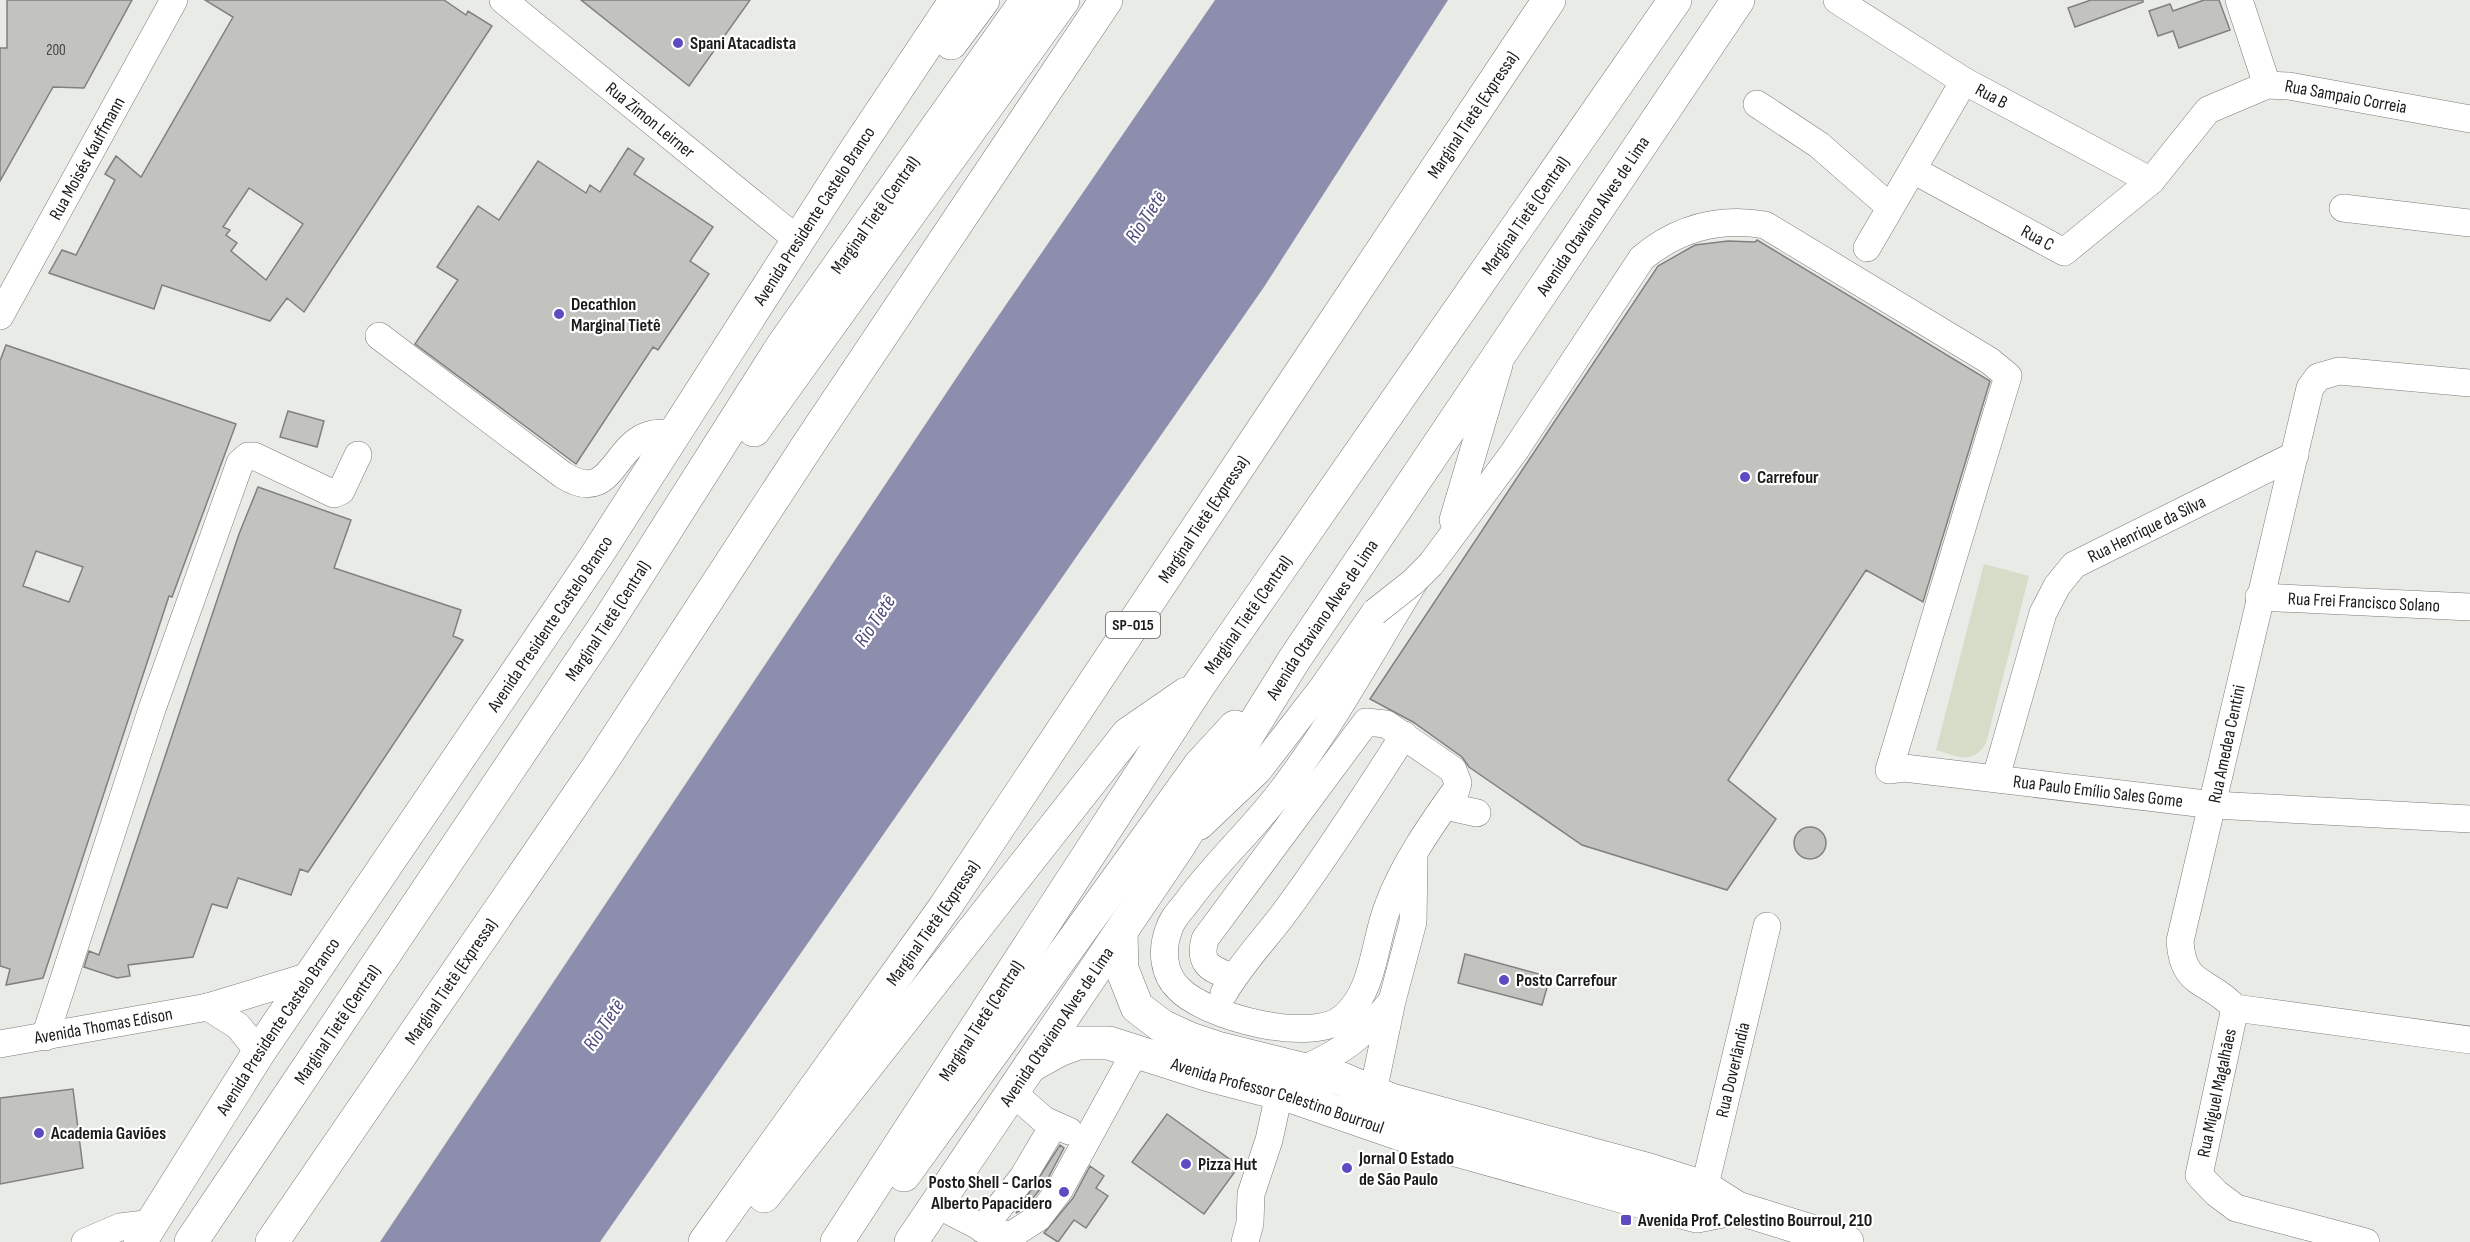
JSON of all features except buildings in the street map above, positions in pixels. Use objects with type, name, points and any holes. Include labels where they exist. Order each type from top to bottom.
[{"type":"main road","name":"Avenida Presidente Castelo Branco","points":[[146,1233],[259,1052],[596,556],[854,153],[956,0]]},
{"type":"main road","points":[[854,153],[893,125],[983,0]]},
{"type":"main road","name":"Marginal Tietê (Central)","points":[[191,1242],[601,633],[783,345],[1027,0]]},
{"type":"main road","points":[[686,496],[708,484],[750,437],[1063,0]]},
{"type":"main road","name":"Marginal Tietê (Expressa)","points":[[272,1242],[598,767],[803,452],[1106,0]]},
{"type":"main road","name":"Marginal Tietê (Expressa)","points":[[705,1242],[945,907],[1549,0]]},
{"type":"main road","points":[[1636,55],[1666,0]]},
{"type":"main road","name":"Marginal Tietê (Central)","points":[[837,1242],[1198,685],[1676,0]]},
{"type":"main road","name":"Avenida Otaviano Alves de Lima","points":[[911,1242],[1178,847],[1294,660],[1738,0]]},
{"type":"main road","points":[[851,1242],[948,1116],[1200,765],[1294,660]]},
{"type":"main road","points":[[727,1242],[1128,734],[1198,685]]},
{"type":"main road","points":[[1121,933],[1122,969],[1137,1007],[1113,1021],[1109,1028],[1122,1048]]},
{"type":"main road","name":"Avenida Professor Celestino Bourroul","points":[[1137,1007],[1162,1026],[1190,1039],[1366,1106],[1406,1136],[1737,1209],[1846,1242]]},
{"type":"main road","name":"Avenida Professor Celestino Bourroul","points":[[1030,1066],[1078,1043],[1122,1048],[1309,1083],[1366,1106],[1391,1100],[1638,1167],[1701,1202]]},
{"type":"street","name":"Rua Moisés Kauffmann","points":[[0,316],[174,0]]},
{"type":"street","name":"Rua Zimon Leirner","points":[[503,0],[798,240]]},
{"type":"street","name":"Rua B","points":[[1837,0],[1964,81],[2151,181]]},
{"type":"street","points":[[2239,0],[2266,85]]},
{"type":"street","points":[[1866,248],[1964,81]]},
{"type":"street","name":"Rua Sampaio Correia","points":[[2151,181],[2208,110],[2266,85],[2289,86],[2470,119]]},
{"type":"street","points":[[1757,104],[1819,145],[1890,207]]},
{"type":"street","name":"Rua C","points":[[1913,170],[2064,252],[2151,181]]},
{"type":"street","points":[[2343,208],[2470,223]]},
{"type":"street","name":"Rua Paulo Emílio Sales Gome","points":[[1178,847],[1258,771],[1323,687],[1375,612],[1413,582],[1431,564],[1514,452],[1642,258],[1662,242],[1689,229],[1717,223],[1744,222],[1765,225],[1970,349],[2008,376],[1889,770],[1904,768],[1996,777],[2214,806],[2470,819]]},
{"type":"street","points":[[380,336],[563,475],[582,485],[593,484],[608,475],[635,441],[660,433],[674,434]]},
{"type":"street","points":[[1233,978],[1210,968],[1204,961],[1202,953],[1205,939],[1366,722],[1386,724],[1404,735],[1453,770],[1458,783],[1414,856],[1388,905],[1362,991],[1354,1008],[1342,1019],[1298,1030],[1224,1013],[1195,1001],[1178,989],[1165,969],[1169,927],[1208,874],[1286,786],[1455,516],[1504,346]]},
{"type":"street","name":"Rua Amedea Centini","points":[[2235,1008],[2223,994],[2196,980],[2182,962],[2180,941],[2214,806],[2259,597],[2310,388],[2318,377],[2339,371],[2470,383]]},
{"type":"street","points":[[45,1037],[152,709],[240,463],[248,456],[254,456],[334,494],[341,491],[358,455]]},
{"type":"street","name":"Rua Henrique da Silva","points":[[1996,777],[2043,613],[2057,586],[2074,565],[2295,455]]},
{"type":"street","name":"Rua Frei Francisco Solano","points":[[2259,597],[2470,607]]},
{"type":"street","points":[[1224,1013],[1233,978],[1316,869],[1404,735]]},
{"type":"street","points":[[1445,806],[1477,813]]},
{"type":"street","points":[[1366,1106],[1413,922],[1414,856]]},
{"type":"street","name":"Rua Doverlândia","points":[[1701,1202],[1767,926]]},
{"type":"street","points":[[1224,1013],[1271,947]]},
{"type":"street","name":"Avenida Thomas Edison","points":[[0,1044],[208,1007],[313,975]]},
{"type":"street","points":[[1245,1242],[1250,1223],[1251,1194],[1269,1140],[1328,1058],[1358,1039],[1392,1001]]},
{"type":"street","points":[[208,1007],[238,1026],[259,1052]]},
{"type":"street","points":[[2235,1008],[2470,1040]]},
{"type":"street","name":"Rua Miguel Magalhães","points":[[2235,1008],[2199,1175],[2216,1193],[2236,1208],[2366,1242]]},
{"type":"street","points":[[936,1204],[996,1235],[1013,1234],[1038,1218],[1060,1189],[1087,1138],[1122,1048]]},
{"type":"street","points":[[1012,1092],[1053,1126],[1087,1138]]},
{"type":"street","points":[[982,1229],[1023,1177],[1053,1126]]},
{"type":"street","points":[[85,1242],[120,1227],[146,1233]]},
{"type":"green space","points":[[1984,564],[2029,576],[1986,743],[1975,755],[1964,757],[1936,750]]},
{"type":"water","name":"Rio Tietê","points":[[1215,0],[1448,0],[1264,287],[600,1242],[380,1242],[975,350]]},
{"type":"place","name":"Spani Atacadista","points":[[678,43]]},
{"type":"place","name":"Decathlon Marginal Tietê","points":[[559,314]]},
{"type":"place","name":"Carrefour","points":[[1745,477]]},
{"type":"place","name":"Posto Carrefour","points":[[1504,980]]},
{"type":"place","name":"Academia Gaviões","points":[[39,1133]]},
{"type":"place","name":"Pizza Hut","points":[[1186,1164]]},
{"type":"place","name":"Jornal O Estado de São Paulo","points":[[1347,1168]]},
{"type":"place","name":"Posto Shell - Carlos Alberto Papacidero","points":[[1064,1192]]},
{"type":"place","name":"Avenida Prof. Celestino Bourroul, 210","points":[[1626,1220]]}]
